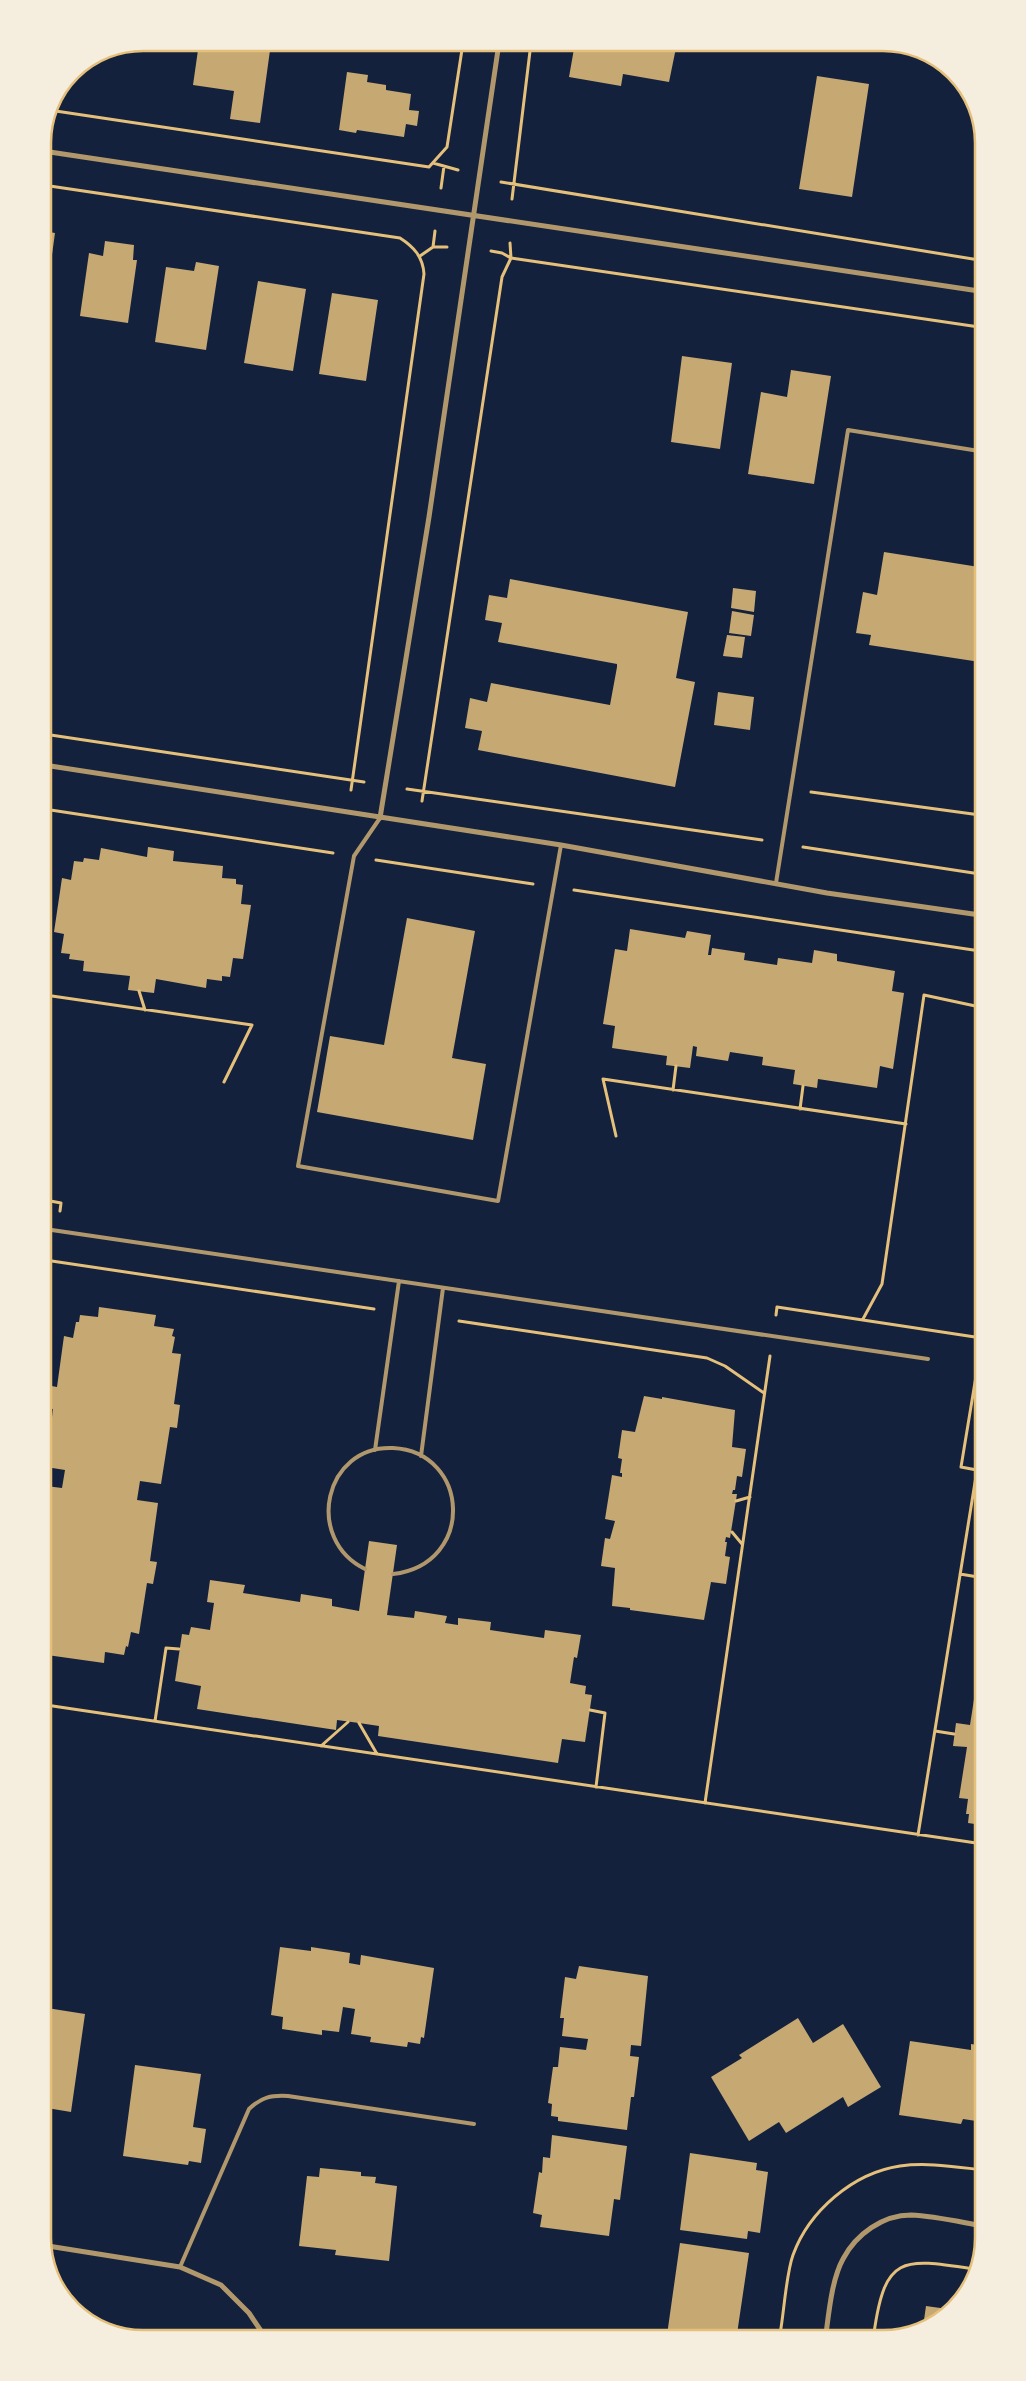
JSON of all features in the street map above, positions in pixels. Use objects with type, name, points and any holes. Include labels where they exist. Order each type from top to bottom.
[{"type":"street","points":[[380,818],[430,516],[498,51]]},
{"type":"street","points":[[51,152],[975,290]]},
{"type":"street","points":[[51,766],[561,845],[776,884],[975,914]]},
{"type":"street","points":[[827,2330],[832,2293],[843,2259],[862,2235],[883,2220],[911,2215],[975,2225]]},
{"type":"street","points":[[52,2247],[180,2267],[221,2285],[249,2313],[260,2330]]},
{"type":"lane","points":[[776,884],[848,430],[975,450]]},
{"type":"lane","points":[[380,818],[354,856],[298,1166],[498,1201],[561,845]]},
{"type":"lane","points":[[51,1230],[928,1359]]},
{"type":"lane","points":[[375,1450],[399,1281]]},
{"type":"lane","points":[[421,1456],[443,1288]]},
{"type":"lane","points":[[365,1569],[355,1564],[341,1552],[332,1536],[328,1518],[328,1500],[334,1483],[344,1468],[359,1457],[375,1450],[393,1448],[421,1456],[440,1472],[449,1487],[454,1504],[453,1523],[448,1540],[437,1555],[423,1566],[406,1573],[393,1574]]},
{"type":"lane","points":[[180,2267],[249,2109],[259,2100],[272,2095],[288,2096],[474,2124]]},
{"type":"path","points":[[57,111],[429,167],[447,148],[462,51]]},
{"type":"path","points":[[418,824],[502,277],[511,258],[509,221],[530,51]]},
{"type":"path","points":[[433,163],[514,185],[975,259]]},
{"type":"path","points":[[51,186],[400,238],[412,245],[420,256],[424,274],[348,813]]},
{"type":"path","points":[[420,256],[433,247],[468,247],[502,253],[511,258],[975,325]]},
{"type":"path","points":[[51,735],[975,873]]},
{"type":"path","points":[[791,789],[975,815]]},
{"type":"path","points":[[51,810],[975,950]]},
{"type":"path","points":[[139,991],[145,1010]]},
{"type":"path","points":[[863,1320],[882,1284],[924,995],[975,1006]]},
{"type":"path","points":[[51,996],[252,1025],[224,1082]]},
{"type":"path","points":[[673,1090],[676,1066]]},
{"type":"path","points":[[616,1136],[603,1079],[906,1124]]},
{"type":"path","points":[[800,1109],[803,1086]]},
{"type":"path","points":[[705,1804],[777,1307],[975,1337]]},
{"type":"path","points":[[975,1382],[961,1468],[975,1470]]},
{"type":"path","points":[[918,1835],[975,1482]]},
{"type":"path","points":[[736,1500],[750,1497]]},
{"type":"path","points":[[732,1532],[743,1544]]},
{"type":"path","points":[[960,1574],[975,1576]]},
{"type":"path","points":[[155,1721],[166,1648],[180,1649]]},
{"type":"path","points":[[51,1706],[975,1843]]},
{"type":"path","points":[[590,1710],[605,1713],[596,1787]]},
{"type":"path","points":[[321,1746],[348,1722]]},
{"type":"path","points":[[359,1723],[377,1754]]},
{"type":"path","points":[[935,1731],[954,1734]]},
{"type":"path","points":[[875,2330],[881,2293],[887,2281],[899,2269],[912,2263],[926,2262],[969,2268]]},
{"type":"building","points":[[198,51],[270,51],[260,123],[230,119],[234,91],[193,85]]},
{"type":"building","points":[[574,51],[675,51],[669,82],[623,74],[621,86],[569,77]]},
{"type":"building","points":[[347,72],[368,75],[367,82],[386,85],[386,90],[411,94],[409,110],[419,111],[417,126],[406,124],[404,137],[357,130],[356,133],[339,130]]},
{"type":"building","points":[[817,76],[869,84],[852,197],[799,189]]},
{"type":"building","points":[[51,232],[55,233],[51,262]]},
{"type":"building","points":[[105,241],[134,245],[133,260],[137,260],[128,323],[80,316],[89,253],[103,256]]},
{"type":"building","points":[[196,262],[219,266],[206,350],[155,342],[166,267],[194,271]]},
{"type":"building","points":[[258,281],[306,289],[293,371],[244,363]]},
{"type":"building","points":[[332,293],[378,300],[366,381],[319,374]]},
{"type":"building","points":[[682,356],[732,363],[720,449],[671,442]]},
{"type":"building","points":[[791,370],[831,376],[814,484],[748,474],[761,392],[787,397]]},
{"type":"building","points":[[884,552],[975,566],[975,661],[869,645],[871,635],[856,633],[863,592],[877,595]]},
{"type":"building","points":[[510,579],[688,612],[676,678],[695,682],[675,787],[478,750],[482,731],[465,728],[470,698],[487,702],[491,683],[610,705],[617,664],[498,642],[502,623],[485,620],[489,595],[507,598]]},
{"type":"building","points":[[733,588],[756,591],[754,612],[731,608]]},
{"type":"building","points":[[732,611],[754,615],[751,636],[729,633]]},
{"type":"building","points":[[727,635],[745,637],[742,658],[723,656]]},
{"type":"building","points":[[718,692],[754,697],[750,730],[714,725]]},
{"type":"building","points":[[148,847],[174,851],[173,861],[223,866],[222,878],[236,879],[236,884],[243,885],[241,904],[251,905],[243,959],[233,958],[230,977],[222,976],[222,981],[207,979],[206,988],[156,979],[154,993],[128,990],[130,976],[83,971],[84,961],[69,959],[70,954],[61,953],[64,934],[54,932],[62,878],[71,880],[74,861],[83,862],[84,858],[99,860],[101,848],[147,857]]},
{"type":"building","points":[[407,918],[475,931],[452,1058],[486,1064],[473,1140],[317,1112],[330,1036],[384,1045]]},
{"type":"building","points":[[630,929],[685,938],[687,931],[711,935],[708,955],[711,955],[712,948],[745,953],[744,960],[777,965],[778,958],[812,963],[814,950],[837,954],[837,961],[895,971],[892,991],[904,993],[893,1069],[880,1066],[877,1088],[818,1079],[817,1088],[793,1084],[795,1070],[762,1065],[763,1057],[730,1052],[728,1061],[696,1056],[697,1047],[693,1046],[690,1068],[666,1065],[667,1056],[612,1048],[615,1026],[603,1024],[615,949],[627,951]]},
{"type":"building","points":[[99,1307],[156,1315],[154,1326],[174,1329],[172,1336],[175,1337],[172,1353],[181,1354],[174,1404],[180,1405],[177,1428],[170,1427],[161,1484],[140,1481],[137,1500],[158,1503],[150,1561],[157,1562],[153,1584],[147,1583],[139,1634],[131,1632],[124,1655],[105,1652],[104,1663],[51,1656],[51,1487],[62,1488],[65,1470],[51,1468],[53,1409],[51,1409],[51,1386],[57,1387],[64,1336],[73,1338],[76,1322],[79,1322],[80,1315],[98,1317]]},
{"type":"building","points":[[644,1396],[662,1399],[662,1397],[735,1410],[732,1447],[746,1449],[742,1477],[737,1476],[735,1490],[733,1490],[732,1494],[737,1494],[730,1538],[726,1537],[725,1542],[727,1542],[725,1556],[730,1557],[726,1584],[711,1582],[704,1620],[612,1606],[615,1568],[601,1566],[605,1538],[610,1539],[615,1521],[605,1519],[612,1475],[622,1477],[622,1473],[620,1473],[622,1459],[618,1458],[622,1430],[635,1432]]},
{"type":"building","points":[[369,1541],[397,1545],[387,1615],[414,1618],[415,1611],[447,1616],[445,1623],[458,1625],[458,1618],[491,1622],[490,1630],[544,1638],[545,1630],[581,1635],[577,1658],[574,1657],[570,1683],[586,1686],[585,1694],[592,1695],[585,1742],[562,1739],[558,1763],[378,1736],[379,1726],[359,1723],[337,1720],[336,1730],[197,1709],[201,1686],[175,1681],[182,1634],[189,1635],[191,1627],[210,1630],[214,1603],[207,1602],[210,1580],[245,1585],[243,1593],[300,1602],[301,1594],[332,1599],[332,1606],[359,1611]]},
{"type":"building","points":[[975,1693],[975,1824],[968,1823],[969,1814],[966,1814],[968,1799],[959,1798],[967,1747],[953,1746],[956,1723],[970,1725]]},
{"type":"building","points":[[280,1947],[311,1951],[311,1947],[350,1953],[349,1963],[360,1965],[361,1955],[434,1968],[424,2038],[421,2037],[420,2044],[408,2042],[407,2047],[370,2042],[371,2037],[351,2034],[355,2009],[343,2007],[339,2032],[322,2030],[322,2035],[282,2029],[283,2017],[271,2015]]},
{"type":"building","points":[[579,1966],[648,1976],[641,2046],[631,2045],[630,2056],[639,2057],[634,2097],[631,2097],[627,2130],[558,2121],[558,2117],[551,2116],[552,2104],[548,2103],[553,2067],[558,2067],[560,2047],[586,2050],[588,2039],[562,2036],[564,2018],[560,2018],[565,1977],[576,1979]]},
{"type":"building","points":[[51,2009],[85,2014],[71,2112],[51,2109]]},
{"type":"building","points":[[798,2018],[813,2043],[843,2024],[881,2087],[848,2107],[843,2097],[786,2133],[779,2122],[749,2141],[711,2077],[742,2058],[739,2055]]},
{"type":"building","points":[[910,2041],[971,2050],[971,2044],[975,2045],[975,2121],[963,2119],[961,2124],[899,2115]]},
{"type":"building","points":[[135,2065],[201,2074],[193,2127],[206,2129],[201,2163],[189,2161],[188,2165],[123,2156]]},
{"type":"building","points":[[552,2135],[627,2146],[620,2200],[614,2199],[609,2236],[540,2227],[542,2215],[533,2213],[539,2172],[542,2173],[543,2157],[550,2158]]},
{"type":"building","points":[[690,2153],[757,2163],[756,2170],[768,2172],[760,2233],[748,2231],[747,2239],[680,2230]]},
{"type":"building","points":[[320,2168],[361,2172],[361,2176],[376,2177],[375,2183],[397,2186],[389,2261],[335,2255],[336,2250],[299,2246],[307,2176],[319,2177]]},
{"type":"building","points":[[680,2243],[749,2253],[738,2330],[668,2330]]},
{"type":"building","points":[[926,2306],[942,2308],[939,2311],[924,2319]]}]
